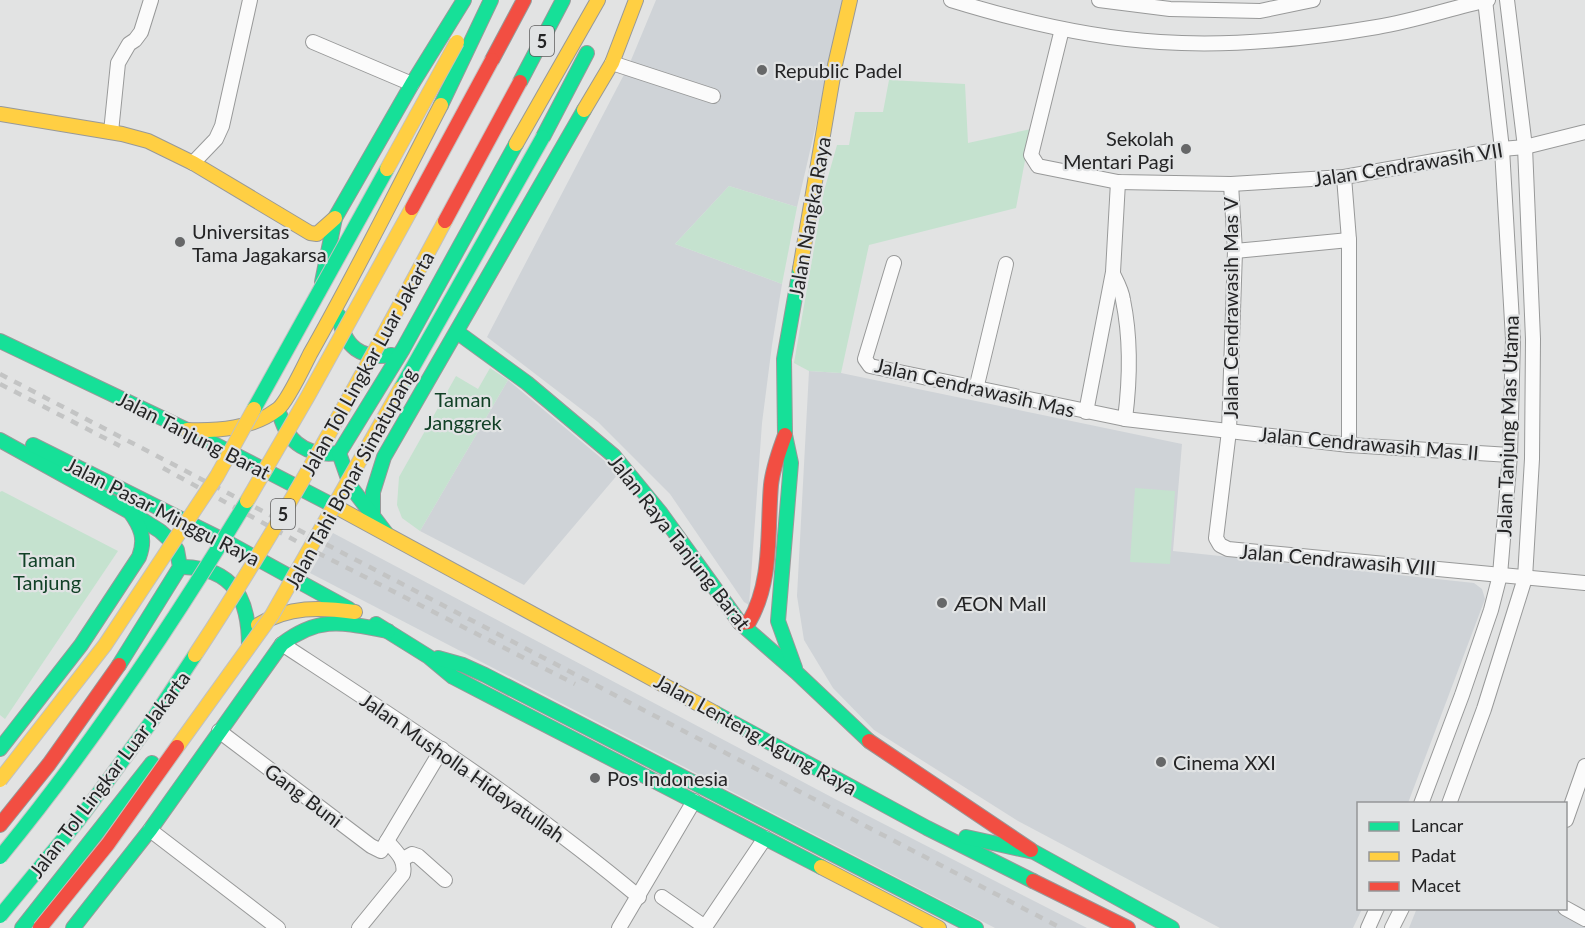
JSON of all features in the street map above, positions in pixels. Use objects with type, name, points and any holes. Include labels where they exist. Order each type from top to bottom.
[{"type":"main road","points":[[297,375],[312,326],[335,218],[412,84],[464,0]]},
{"type":"main road","points":[[0,780],[105,645],[217,476],[479,0]]},
{"type":"main road","points":[[187,430],[211,431],[236,428],[259,420],[280,408],[341,300],[465,57],[491,0]]},
{"type":"main road","name":"Jalan Tol Lingkar Luar Jakarta","points":[[0,857],[91,741],[218,549],[329,362],[524,0]]},
{"type":"main road","name":"Jalan Tol Lingkar Luar Jakarta","points":[[0,916],[50,856],[106,782],[219,619],[264,547],[357,383],[563,0]]},
{"type":"main road","points":[[386,533],[350,488],[339,453],[403,349],[598,0]]},
{"type":"main road","points":[[373,517],[373,492],[384,457],[550,166],[612,63],[636,0]]},
{"type":"main road","name":"Jalan Nangka Raya","points":[[796,672],[778,621],[791,464],[785,435],[784,359],[835,65],[850,0]]},
{"type":"main road","name":"Jalan Tahi Bonar Simatupang","points":[[40,928],[108,844],[272,615],[543,137],[593,42]]},
{"type":"main road","points":[[0,114],[111,132],[148,141],[193,163],[310,233],[317,234],[335,218]]},
{"type":"main road","points":[[341,300],[340,325],[343,336],[350,345],[359,352],[381,357],[393,355],[403,349]]},
{"type":"main road","name":"Jalan Raya Tanjung Barat","points":[[457,332],[527,383],[615,456],[660,512],[740,622],[873,745],[1034,852],[1172,928]]},
{"type":"main road","name":"Jalan Tanjung Barat","points":[[0,341],[187,430],[386,533]]},
{"type":"main road","points":[[280,408],[283,427],[294,443],[311,453],[320,455],[339,453]]},
{"type":"main road","name":"Jalan Pasar Minggu Raya","points":[[0,429],[181,519],[388,631]]},
{"type":"main road","name":"Jalan Nangka Raya","points":[[740,622],[749,622],[756,613],[763,583],[774,466],[785,435]]},
{"type":"main road","points":[[0,440],[160,531],[177,550],[180,567],[131,647],[26,795],[0,825]]},
{"type":"main road","points":[[0,749],[81,645],[142,552],[143,532],[130,512]]},
{"type":"main road","name":"Jalan Lenteng Agung Raya","points":[[386,533],[927,828],[1128,928]]},
{"type":"main road","points":[[180,567],[203,568],[220,574],[229,580],[241,597],[250,631],[247,671],[239,703]]},
{"type":"main road","points":[[81,645],[159,603]]},
{"type":"main road","points":[[22,928],[204,695],[250,631],[270,617],[306,607],[355,612]]},
{"type":"main road","points":[[73,928],[150,830],[282,644],[301,629],[326,623],[388,631],[429,657],[453,677],[765,838],[915,923],[939,928]]},
{"type":"main road","points":[[429,657],[463,665],[485,675],[976,928]]},
{"type":"main road","points":[[927,828],[1034,852]]},
{"type":"street","points":[[111,132],[118,63],[129,44],[141,32],[151,0]]},
{"type":"street","points":[[193,163],[216,139],[222,126],[250,0]]},
{"type":"street","points":[[951,0],[1008,17],[1062,29],[1161,42],[1246,42],[1379,27],[1486,0]]},
{"type":"street","points":[[1099,0],[1170,9],[1260,11],[1313,0]]},
{"type":"street","name":"Jalan Tanjung Mas Utama","points":[[1422,802],[1491,610],[1500,574],[1510,454],[1513,339],[1502,149],[1486,0]]},
{"type":"street","name":"Jalan Tanjung Mas Utama","points":[[1450,802],[1485,709],[1525,578],[1532,459],[1533,339],[1525,147],[1507,0]]},
{"type":"street","name":"Jalan Cendrawasih VII","points":[[1062,29],[1031,155],[1038,166],[1118,182],[1231,184],[1344,177],[1525,147],[1585,132]]},
{"type":"street","points":[[313,42],[412,84]]},
{"type":"street","points":[[612,63],[713,96]]},
{"type":"street","points":[[1344,177],[1349,240],[1349,445]]},
{"type":"street","points":[[1086,412],[1113,272],[1118,182]]},
{"type":"street","name":"Jalan Cendrawasih Mas V","points":[[1229,431],[1235,251],[1231,184]]},
{"type":"street","points":[[1235,251],[1349,240]]},
{"type":"street","name":"Jalan Cendrawasih Mas","points":[[894,263],[865,358],[870,366],[1125,419]]},
{"type":"street","points":[[976,389],[1006,264]]},
{"type":"street","points":[[1113,272],[1123,299],[1127,336],[1129,383],[1125,419]]},
{"type":"street","name":"Jalan Cendrawasih Mas II","points":[[1125,419],[1349,445],[1510,454]]},
{"type":"street","name":"Jalan Cendrawasih VIII","points":[[1229,431],[1216,538],[1224,548],[1585,583]]},
{"type":"street","name":"Jalan Musholla Hidayatullah","points":[[282,644],[442,749],[582,849],[639,897]]},
{"type":"street","name":"Gang Buni","points":[[219,731],[372,846],[381,851],[387,841]]},
{"type":"street","points":[[359,928],[399,881],[405,867],[403,859],[387,841],[442,749]]},
{"type":"street","points":[[1567,818],[1580,795],[1585,766]]},
{"type":"street","points":[[619,928],[694,801]]},
{"type":"street","points":[[150,830],[278,928]]},
{"type":"street","points":[[662,897],[705,927],[765,838]]},
{"type":"street","points":[[403,859],[412,854],[418,856],[446,880]]},
{"type":"street","points":[[1368,928],[1377,910]]},
{"type":"street","points":[[1392,928],[1401,910]]},
{"type":"street","points":[[1567,910],[1585,919]]},
{"type":"shaded area","points":[[656,0],[845,0],[797,207],[729,186],[675,244],[782,284],[762,423],[749,605],[744,602],[670,494],[598,422],[487,337],[629,65]]},
{"type":"shaded area","points":[[809,371],[841,373],[1182,444],[1173,551],[1474,583],[1482,589],[1485,599],[1408,802],[1357,802],[1357,910],[1362,910],[1353,928],[1220,928],[1018,821],[874,730],[833,688],[804,640],[797,596]]},
{"type":"shaded area","points":[[508,380],[619,473],[524,585],[420,531]]},
{"type":"shaded area","points":[[333,533],[837,800],[1087,928],[995,928],[310,573]]},
{"type":"shaded area","points":[[1416,910],[1558,910],[1585,924],[1585,928],[1409,928]]},
{"type":"green space","points":[[889,80],[965,84],[968,143],[1031,129],[1016,208],[869,245],[841,373],[809,371],[794,363],[824,191],[837,145],[849,145],[855,112],[883,112]]},
{"type":"green space","points":[[729,186],[797,207],[782,284],[675,244]]},
{"type":"green space","name":"Taman Janggrek","points":[[490,368],[508,380],[420,531],[402,518],[397,505],[399,477],[456,376],[478,389]]},
{"type":"green space","points":[[1135,488],[1175,491],[1170,564],[1130,562]]},
{"type":"green space","name":"Taman Tanjung","points":[[0,492],[118,551],[5,719],[0,715]]},
{"type":"railway","points":[[0,374],[1061,928]]},
{"type":"railway","points":[[0,384],[120,446]]},
{"type":"railway","points":[[163,468],[316,552],[575,684]]},
{"type":"traffic: fast","points":[[322,282],[335,218],[412,84],[464,0]]},
{"type":"traffic: fast","points":[[441,105],[491,0]]},
{"type":"traffic: fast","points":[[520,82],[563,0]]},
{"type":"traffic: fast","points":[[543,137],[587,53]]},
{"type":"traffic: fast","points":[[373,517],[373,492],[384,457],[584,110]]},
{"type":"traffic: fast","points":[[401,388],[543,137]]},
{"type":"traffic: fast","points":[[386,533],[351,487],[339,453],[403,349],[516,144]]},
{"type":"traffic: fast","points":[[254,409],[387,169]]},
{"type":"traffic: fast","points":[[795,668],[778,621],[791,463],[785,435],[784,359],[800,269]]},
{"type":"traffic: fast","points":[[339,316],[345,336],[356,349],[371,355],[392,355]]},
{"type":"traffic: fast","points":[[457,332],[527,383],[614,456],[660,512],[740,623],[869,741]]},
{"type":"traffic: fast","points":[[0,341],[187,430],[340,509]]},
{"type":"traffic: fast","points":[[280,415],[288,434],[301,446],[318,453],[339,453]]},
{"type":"traffic: fast","points":[[0,440],[130,512],[160,531],[177,550],[180,567],[119,665]]},
{"type":"traffic: fast","points":[[33,445],[225,541],[349,609]]},
{"type":"traffic: fast","points":[[0,857],[67,772],[130,684],[247,501]]},
{"type":"traffic: fast","points":[[0,749],[81,645],[139,557],[142,544],[141,533],[130,512]]},
{"type":"traffic: fast","points":[[183,567],[215,573],[235,589],[246,614],[249,646]]},
{"type":"traffic: fast","points":[[73,928],[150,830],[282,644],[308,629],[321,625],[345,624],[388,631]]},
{"type":"traffic: fast","points":[[376,624],[429,657],[453,677],[821,867]]},
{"type":"traffic: fast","points":[[0,916],[78,821],[151,722],[195,655]]},
{"type":"traffic: fast","points":[[438,658],[463,665],[485,675],[976,928]]},
{"type":"traffic: fast","points":[[715,713],[927,828],[1033,881]]},
{"type":"traffic: fast","points":[[22,928],[152,763]]},
{"type":"traffic: fast","points":[[966,837],[1034,852],[1172,928]]},
{"type":"traffic: slow","points":[[516,144],[598,0]]},
{"type":"traffic: slow","points":[[584,110],[612,63],[636,0]]},
{"type":"traffic: slow","points":[[800,269],[835,65],[850,0]]},
{"type":"traffic: slow","points":[[387,169],[457,42]]},
{"type":"traffic: slow","points":[[187,430],[223,429],[246,425],[268,416],[282,405],[344,293],[441,105]]},
{"type":"traffic: slow","points":[[0,114],[122,134],[148,141],[193,163],[310,233],[317,234],[335,218]]},
{"type":"traffic: slow","points":[[247,501],[412,208]]},
{"type":"traffic: slow","points":[[195,655],[294,495],[445,221]]},
{"type":"traffic: slow","points":[[177,747],[272,615],[401,388]]},
{"type":"traffic: slow","points":[[0,780],[105,645],[217,476],[254,409]]},
{"type":"traffic: slow","points":[[340,509],[715,713]]},
{"type":"traffic: slow","points":[[258,625],[293,611],[329,609],[355,612]]},
{"type":"traffic: slow","points":[[821,867],[939,928]]},
{"type":"traffic: jam","points":[[492,60],[524,0]]},
{"type":"traffic: jam","points":[[412,208],[492,60]]},
{"type":"traffic: jam","points":[[445,221],[520,82]]},
{"type":"traffic: jam","points":[[740,623],[749,622],[762,590],[768,555],[772,478],[785,435]]},
{"type":"traffic: jam","points":[[0,825],[49,764],[119,665]]},
{"type":"traffic: jam","points":[[869,741],[1031,850]]},
{"type":"traffic: jam","points":[[40,928],[108,844],[177,747]]},
{"type":"traffic: jam","points":[[1033,881],[1128,928]]},
{"type":"place","name":"Republic Padel","points":[[762,70]]},
{"type":"place","name":"Sekolah Mentari Pagi","points":[[1186,149]]},
{"type":"place","name":"Universitas Tama Jagakarsa","points":[[180,242]]},
{"type":"place","name":"ÆON Mall","points":[[942,603]]},
{"type":"place","name":"Cinema XXI","points":[[1161,762]]},
{"type":"place","name":"Pos Indonesia","points":[[595,778]]}]
